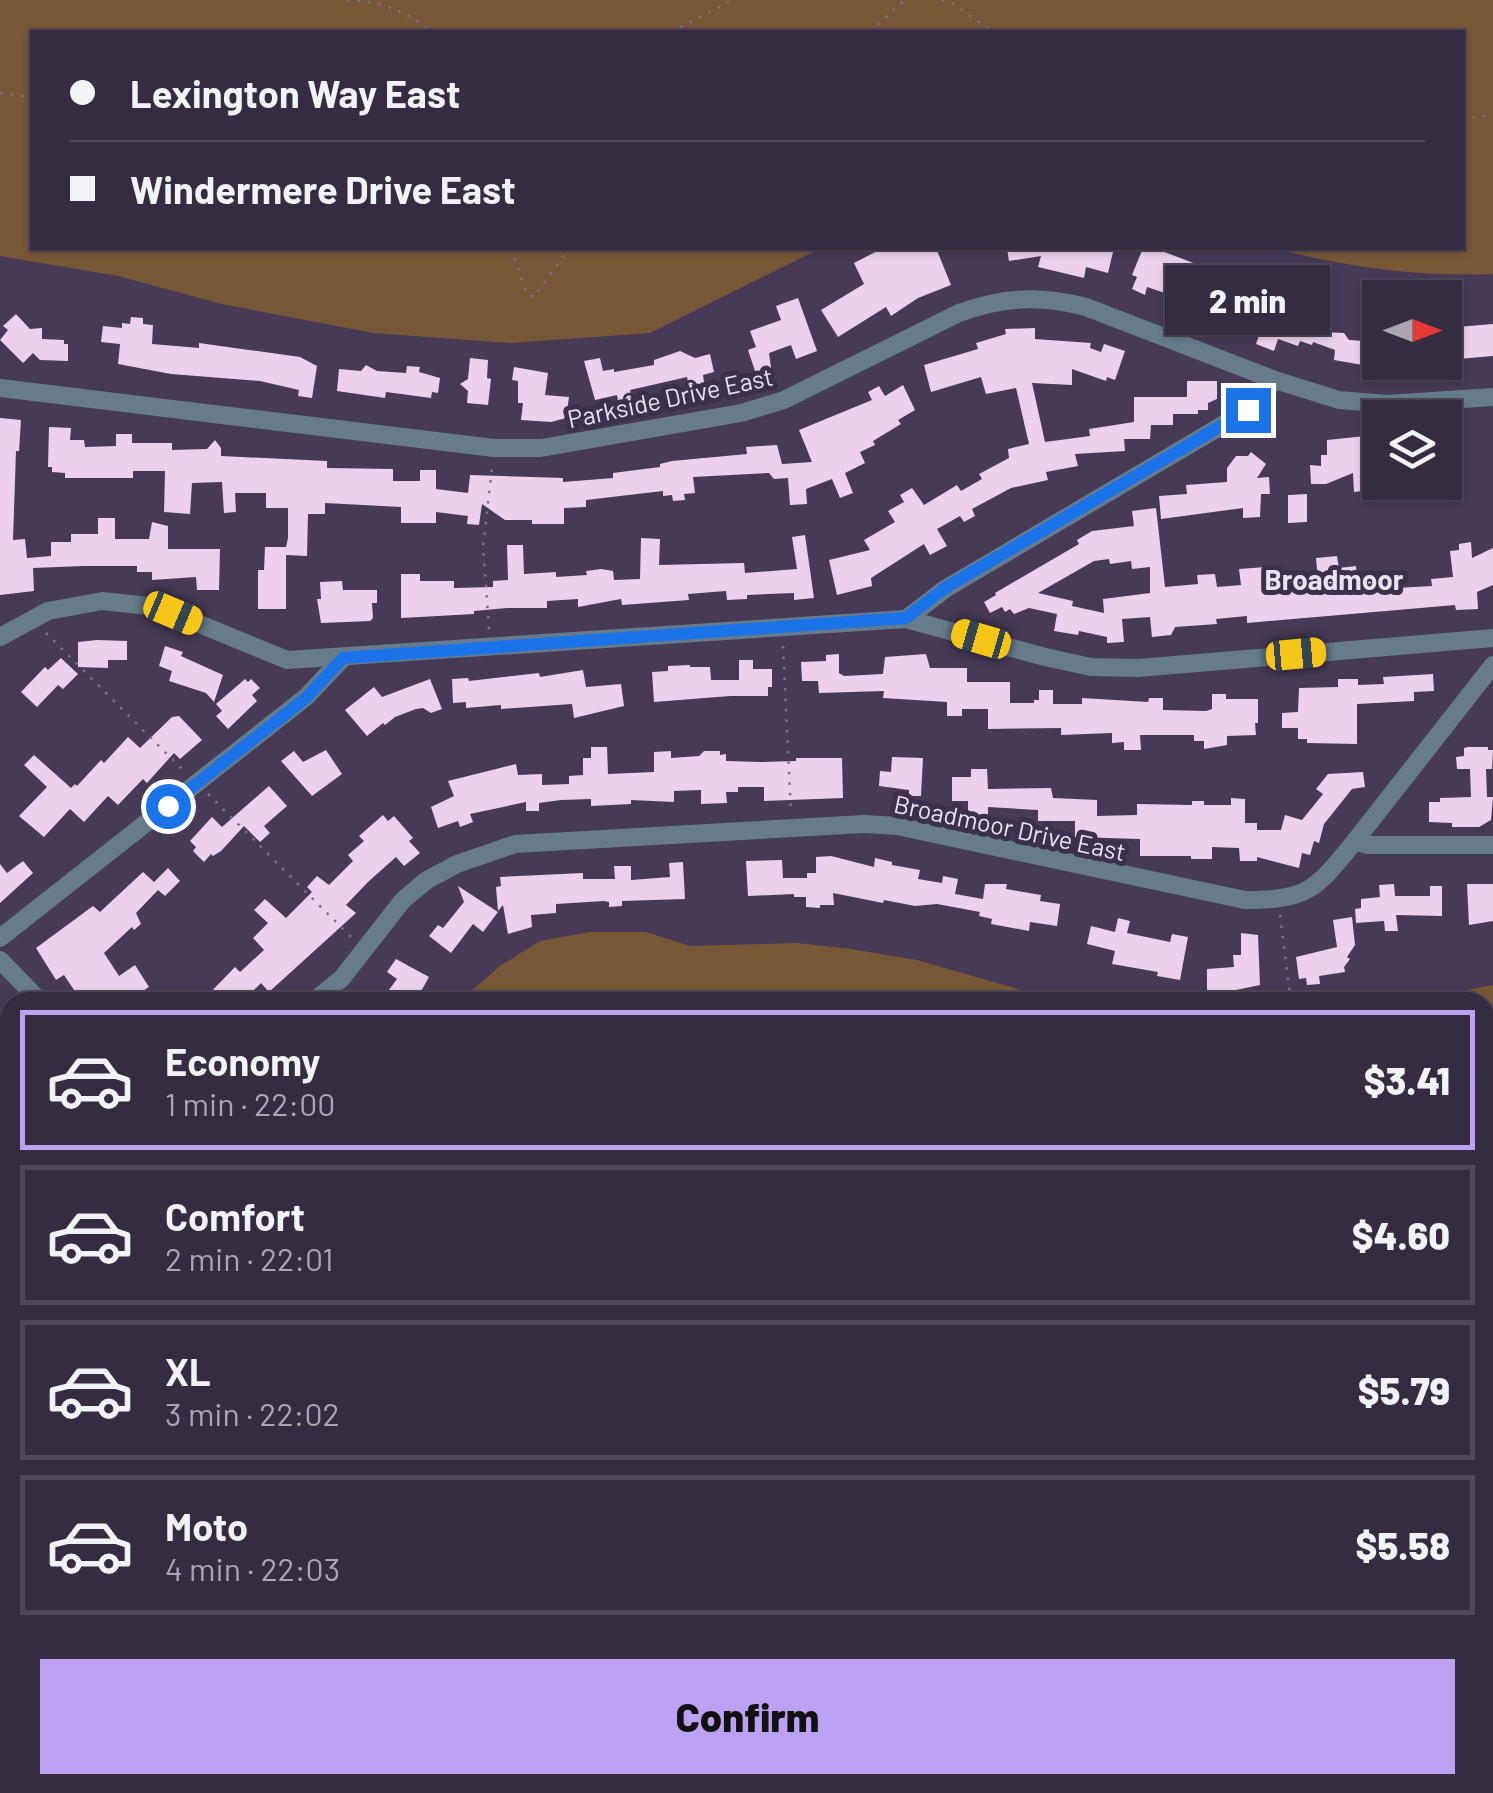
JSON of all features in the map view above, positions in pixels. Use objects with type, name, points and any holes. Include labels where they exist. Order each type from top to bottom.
[{"type":"street","name":"Parkside Drive East","points":[[0,388],[531,449],[741,413],[784,400],[958,313],[1022,298],[1054,299],[1086,307],[1275,380],[1339,400],[1387,404],[1493,396]]},
{"type":"street","points":[[906,618],[945,588],[1248,410],[1275,380]]},
{"type":"street","points":[[0,637],[36,616],[60,608],[85,602],[119,602],[173,613],[288,660],[906,618],[1044,657],[1091,666],[1138,668],[1493,638]]},
{"type":"street","points":[[0,938],[306,698],[343,658]]},
{"type":"street","name":"Broadmoor Drive East","points":[[326,992],[342,978],[403,900],[427,880],[457,864],[515,844],[864,824],[897,826],[1245,900],[1279,900],[1302,894],[1324,880],[1493,665]]},
{"type":"street","points":[[1355,841],[1368,845],[1493,845]]},
{"type":"street","points":[[0,960],[31,992]]},
{"type":"path","points":[[347,0],[392,6],[430,30]]},
{"type":"path","points":[[675,30],[733,0]]},
{"type":"path","points":[[872,30],[908,0]]},
{"type":"path","points":[[942,0],[952,2],[990,30]]},
{"type":"path","points":[[0,93],[30,97]]},
{"type":"path","points":[[1465,119],[1493,114]]},
{"type":"path","points":[[512,250],[527,294],[534,297],[568,250]]},
{"type":"path","points":[[490,636],[483,547],[494,456]]},
{"type":"path","points":[[40,626],[190,777]]},
{"type":"path","points":[[783,636],[791,819]]},
{"type":"path","points":[[203,790],[356,942]]},
{"type":"path","points":[[1280,909],[1289,992]]},
{"type":"shaded area","points":[[0,0],[1493,0],[1493,274],[1382,269],[1283,250],[1465,250],[1465,30],[30,30],[30,250],[817,250],[650,333],[511,343],[373,333],[222,304],[118,276],[0,256]]},
{"type":"shaded area","points":[[589,932],[646,932],[690,946],[797,943],[917,960],[1028,992],[470,992],[500,966],[540,941]]},
{"type":"shaded area","points":[[1493,985],[1493,992],[1458,992]]},
{"type":"building","points":[[879,250],[937,250],[951,285],[918,298],[891,316],[886,307],[838,337],[821,310],[864,284],[854,263]]},
{"type":"building","points":[[1007,250],[1114,250],[1108,273],[1086,267],[1084,278],[1038,267],[1041,256],[1009,261]]},
{"type":"building","points":[[1142,250],[1162,250],[1209,269],[1209,277],[1238,288],[1240,285],[1265,295],[1269,285],[1284,290],[1294,298],[1292,304],[1322,314],[1319,322],[1326,325],[1323,332],[1344,333],[1349,340],[1362,341],[1362,365],[1334,360],[1335,350],[1313,342],[1312,345],[1300,341],[1298,346],[1278,339],[1274,351],[1256,344],[1261,330],[1234,320],[1232,325],[1224,322],[1221,329],[1178,312],[1183,299],[1147,287],[1145,295],[1132,289],[1137,277],[1132,275]]},
{"type":"building","points":[[798,298],[817,351],[796,359],[791,345],[769,353],[771,368],[756,374],[748,350],[756,347],[750,331],[781,320],[776,306]]},
{"type":"building","points":[[16,314],[30,329],[42,328],[42,339],[64,340],[68,344],[68,361],[40,360],[33,353],[23,363],[0,340],[8,330],[3,326]]},
{"type":"building","points":[[131,317],[143,318],[143,324],[153,325],[152,344],[199,348],[199,343],[300,357],[317,366],[312,398],[298,396],[299,390],[260,381],[171,374],[118,364],[120,344],[101,342],[103,326],[122,328],[122,323],[130,324]]},
{"type":"building","points":[[1493,324],[1493,356],[1462,359],[1462,327]]},
{"type":"building","points":[[1035,328],[1035,339],[1091,343],[1090,348],[1101,352],[1104,344],[1125,351],[1115,380],[1107,377],[1106,381],[1072,369],[1072,385],[1032,383],[1045,442],[1090,436],[1089,429],[1134,422],[1134,397],[1187,397],[1187,381],[1217,381],[1217,399],[1208,403],[1208,410],[1198,410],[1198,414],[1173,414],[1173,425],[1151,425],[1150,439],[1124,439],[1125,451],[1075,454],[1078,466],[1046,472],[1048,480],[1011,488],[972,509],[975,516],[964,522],[960,516],[937,529],[947,546],[930,555],[924,544],[871,578],[872,586],[837,595],[829,560],[870,550],[864,540],[895,522],[888,511],[904,502],[900,495],[912,488],[924,505],[957,485],[961,491],[982,479],[979,474],[1009,458],[1008,449],[1029,444],[1016,388],[986,394],[981,377],[931,392],[924,365],[978,349],[976,343],[1006,334],[1005,329]]},
{"type":"building","points":[[680,351],[695,358],[710,354],[714,372],[703,375],[705,389],[690,391],[687,377],[630,390],[633,405],[619,407],[617,395],[595,400],[584,361],[600,358],[603,371],[614,372],[654,365],[654,360]]},
{"type":"building","points":[[470,358],[488,360],[488,405],[467,403],[468,391],[460,384],[468,379]]},
{"type":"building","points":[[366,365],[377,371],[406,373],[407,366],[420,367],[419,372],[440,378],[438,393],[432,392],[431,398],[386,392],[385,398],[337,391],[339,369],[361,371]]},
{"type":"building","points":[[514,367],[548,373],[545,395],[569,397],[566,418],[551,422],[521,420],[523,403],[518,403],[518,381],[512,380]]},
{"type":"building","points":[[903,385],[915,410],[873,441],[875,445],[860,452],[865,463],[845,473],[853,493],[840,498],[832,479],[806,489],[807,504],[790,505],[788,478],[774,479],[769,473],[693,477],[695,493],[684,494],[685,500],[673,501],[672,495],[663,496],[663,491],[586,500],[586,507],[564,508],[564,524],[505,520],[482,504],[479,525],[467,524],[468,516],[436,512],[436,523],[401,523],[401,507],[325,503],[325,514],[308,514],[307,556],[286,555],[286,609],[258,609],[258,570],[264,570],[265,547],[286,547],[288,538],[288,508],[266,508],[266,493],[235,493],[236,512],[224,513],[222,482],[192,483],[190,514],[164,512],[165,471],[133,471],[133,478],[65,478],[65,473],[52,472],[52,467],[48,467],[49,427],[71,428],[70,440],[84,440],[85,447],[116,446],[116,434],[132,434],[132,443],[172,443],[172,450],[207,449],[215,440],[221,456],[327,461],[327,468],[393,469],[393,481],[420,481],[420,470],[436,470],[436,489],[468,493],[470,475],[563,478],[563,482],[613,478],[613,473],[660,467],[672,461],[747,454],[746,447],[777,445],[782,464],[812,462],[799,430],[872,400],[868,392],[879,386],[885,396]]},
{"type":"building","points":[[0,418],[21,420],[13,540],[25,539],[27,558],[51,556],[51,542],[71,542],[71,534],[98,534],[98,518],[115,518],[115,539],[149,539],[152,522],[168,526],[168,549],[220,549],[219,590],[197,590],[196,577],[152,580],[152,572],[137,572],[137,566],[83,566],[33,568],[34,591],[0,595]]},
{"type":"building","points":[[1362,436],[1362,491],[1354,492],[1353,473],[1326,484],[1311,484],[1310,465],[1321,466],[1321,455],[1327,455],[1327,440]]},
{"type":"building","points":[[1251,452],[1266,464],[1257,478],[1269,477],[1270,494],[1261,494],[1260,517],[1243,518],[1243,508],[1161,519],[1159,496],[1187,494],[1186,485],[1227,482],[1227,468],[1236,456],[1248,456]]},
{"type":"building","points":[[1307,494],[1307,522],[1288,523],[1288,495]]},
{"type":"building","points":[[1156,508],[1165,587],[1198,584],[1197,575],[1215,574],[1217,587],[1241,585],[1239,569],[1266,567],[1266,577],[1273,577],[1273,585],[1318,581],[1316,558],[1337,556],[1339,568],[1356,566],[1357,578],[1378,576],[1379,589],[1432,586],[1431,579],[1453,577],[1450,551],[1471,542],[1472,558],[1493,548],[1493,585],[1477,592],[1478,609],[1456,610],[1455,605],[1247,623],[1247,616],[1216,619],[1217,624],[1175,627],[1171,635],[1152,637],[1150,617],[1122,619],[1124,642],[1107,643],[1107,637],[1054,631],[1057,614],[1029,608],[1014,614],[1002,607],[990,613],[984,602],[1079,544],[1077,540],[1092,531],[1134,526],[1132,511]],"holes":[[[1109,559],[1110,564],[1131,561],[1132,569],[1150,567],[1150,593],[1103,599],[1104,613],[1038,593],[1094,561]]]},
{"type":"building","points":[[805,535],[814,598],[794,600],[794,593],[727,600],[726,591],[688,594],[689,600],[622,605],[621,599],[578,607],[578,599],[547,601],[547,608],[401,618],[401,574],[420,574],[420,581],[454,581],[454,588],[493,587],[493,581],[508,580],[507,545],[523,545],[524,574],[587,575],[586,571],[601,569],[613,571],[614,580],[640,579],[641,538],[660,539],[659,565],[744,563],[745,573],[797,569],[792,537]]},
{"type":"building","points":[[342,581],[343,590],[377,590],[370,621],[321,623],[317,599],[321,599],[320,582]]},
{"type":"building","points":[[127,641],[127,660],[108,660],[108,668],[78,667],[78,642]]},
{"type":"building","points":[[165,646],[223,675],[214,702],[206,693],[169,681],[172,671],[159,666]]},
{"type":"building","points":[[839,654],[839,673],[844,676],[883,674],[885,657],[926,654],[930,668],[967,668],[967,682],[1010,682],[1010,703],[1034,703],[1039,700],[1039,690],[1053,690],[1053,704],[1082,704],[1082,698],[1148,702],[1149,698],[1163,698],[1163,710],[1206,711],[1212,709],[1212,694],[1226,694],[1226,699],[1258,699],[1256,735],[1227,736],[1227,745],[1204,749],[1204,741],[1194,741],[1194,735],[1140,735],[1141,750],[1124,750],[1124,742],[1112,743],[1112,733],[1061,735],[1061,728],[988,729],[988,709],[962,709],[962,716],[947,716],[947,702],[883,698],[884,691],[819,693],[818,681],[802,681],[801,662],[826,661],[826,655]]},
{"type":"building","points":[[61,658],[78,674],[63,689],[58,685],[37,707],[21,692],[45,667],[48,670]]},
{"type":"building","points":[[739,660],[753,660],[753,669],[772,669],[768,696],[654,702],[652,672],[668,671],[668,666],[690,665],[710,667],[711,680],[739,680]]},
{"type":"building","points":[[583,670],[586,687],[621,684],[624,706],[574,718],[572,704],[501,709],[501,705],[466,708],[466,702],[453,703],[452,679],[469,681],[539,673],[540,677]]},
{"type":"building","points":[[1433,674],[1434,691],[1414,692],[1414,701],[1357,704],[1357,744],[1307,743],[1307,739],[1298,739],[1298,728],[1282,728],[1282,713],[1298,712],[1299,688],[1338,687],[1338,679],[1358,679],[1358,685],[1384,684],[1383,677]]},
{"type":"building","points":[[245,679],[251,679],[260,688],[252,695],[257,701],[228,729],[216,716],[222,711],[216,704]]},
{"type":"building","points":[[430,679],[442,709],[431,713],[416,709],[383,723],[367,736],[345,710],[374,687],[382,697]]},
{"type":"building","points":[[179,716],[202,740],[180,759],[174,753],[147,783],[143,779],[118,805],[108,796],[84,822],[70,809],[44,837],[19,816],[47,787],[24,765],[34,755],[71,788],[101,760],[104,763],[128,737],[140,748],[172,717]]},
{"type":"building","points":[[591,747],[607,747],[608,774],[654,772],[654,752],[671,751],[671,758],[720,751],[720,755],[726,754],[726,761],[842,758],[843,798],[764,801],[764,787],[738,787],[738,792],[726,792],[727,803],[701,804],[701,790],[674,791],[674,802],[631,800],[631,804],[591,806],[591,799],[561,800],[539,803],[539,811],[526,811],[526,802],[470,814],[473,822],[460,827],[458,821],[438,828],[431,807],[454,796],[448,781],[516,764],[518,775],[542,774],[542,785],[569,784],[569,776],[583,775],[583,758],[591,758]]},
{"type":"building","points":[[1464,748],[1493,750],[1492,769],[1486,769],[1487,797],[1493,797],[1491,820],[1479,827],[1429,822],[1429,802],[1471,797],[1470,769],[1457,769],[1456,757],[1464,756]]},
{"type":"building","points":[[326,750],[342,774],[312,796],[281,761],[294,751],[303,762]]},
{"type":"building","points":[[892,757],[923,758],[921,796],[909,796],[909,790],[879,786],[880,771],[891,772]]},
{"type":"building","points":[[971,769],[987,769],[988,789],[1051,788],[1053,798],[1097,800],[1097,816],[1137,815],[1137,804],[1192,805],[1192,801],[1204,801],[1204,805],[1231,805],[1231,798],[1245,799],[1245,823],[1257,823],[1257,830],[1281,830],[1285,815],[1302,820],[1323,794],[1316,789],[1328,774],[1363,772],[1365,787],[1352,789],[1324,824],[1319,843],[1314,841],[1310,855],[1302,853],[1299,868],[1257,857],[1257,861],[1240,861],[1239,848],[1212,847],[1212,859],[1140,856],[1140,839],[1075,837],[1075,821],[1038,821],[1038,810],[988,807],[988,816],[968,816],[968,801],[952,801],[952,777],[971,777]]},
{"type":"building","points":[[269,786],[287,806],[264,826],[270,833],[260,842],[244,826],[221,851],[204,862],[193,851],[196,847],[190,841],[212,817],[222,827]]},
{"type":"building","points":[[383,815],[388,821],[394,816],[420,853],[404,866],[396,857],[368,882],[346,905],[356,913],[269,992],[261,983],[252,992],[211,992],[235,967],[240,972],[264,950],[253,938],[268,923],[254,910],[265,899],[286,918],[312,892],[307,887],[317,876],[329,885],[353,861],[348,855],[364,841],[359,836]]},
{"type":"building","points":[[831,856],[874,867],[875,858],[892,862],[920,870],[918,879],[942,883],[943,876],[958,879],[955,894],[983,899],[985,884],[1007,884],[1006,889],[1041,895],[1040,901],[1060,904],[1057,926],[1030,922],[1029,931],[991,924],[992,919],[979,916],[980,912],[937,904],[915,906],[884,900],[883,903],[833,893],[834,905],[820,908],[806,907],[806,897],[794,894],[748,896],[746,861],[782,860],[783,878],[807,878],[807,873],[816,873],[816,857]]},
{"type":"building","points":[[23,861],[33,873],[0,903],[0,864],[7,873]]},
{"type":"building","points":[[683,862],[685,899],[622,901],[622,906],[609,907],[609,902],[604,901],[556,904],[556,913],[531,915],[532,927],[508,934],[503,905],[498,911],[496,887],[501,886],[500,877],[583,873],[583,879],[615,879],[614,866],[631,866],[631,880],[670,877],[669,863]]},
{"type":"building","points":[[168,868],[180,881],[165,896],[158,890],[136,913],[141,924],[134,930],[132,927],[104,953],[119,976],[135,965],[149,987],[141,992],[75,992],[64,975],[56,980],[36,948],[93,906],[100,912],[143,872],[154,882]]},
{"type":"building","points":[[1394,884],[1395,896],[1430,896],[1430,886],[1442,886],[1442,916],[1396,915],[1398,931],[1385,931],[1384,921],[1356,923],[1355,909],[1361,908],[1361,899],[1380,897],[1379,885]]},
{"type":"building","points":[[1467,884],[1493,884],[1493,921],[1469,925]]},
{"type":"building","points":[[458,886],[498,912],[483,932],[473,924],[451,953],[429,936],[438,925],[443,928],[464,902]]},
{"type":"building","points":[[1352,917],[1355,945],[1347,957],[1350,959],[1345,972],[1319,976],[1320,984],[1307,985],[1306,978],[1299,979],[1296,957],[1337,947],[1333,920]]},
{"type":"building","points":[[1118,918],[1130,921],[1127,933],[1170,942],[1172,934],[1188,937],[1180,980],[1112,964],[1115,951],[1087,944],[1091,926],[1115,932]]},
{"type":"building","points":[[1241,933],[1258,935],[1260,985],[1236,992],[1207,992],[1207,969],[1234,967],[1233,955],[1241,955]]},
{"type":"building","points":[[396,959],[429,977],[421,992],[387,992],[397,979],[387,972]]},
{"type":"district","name":"Broadmoor","points":[[1334,579]]},
{"type":"route","points":[[168,806],[306,698],[343,658],[906,618],[945,588],[1248,410]]}]
